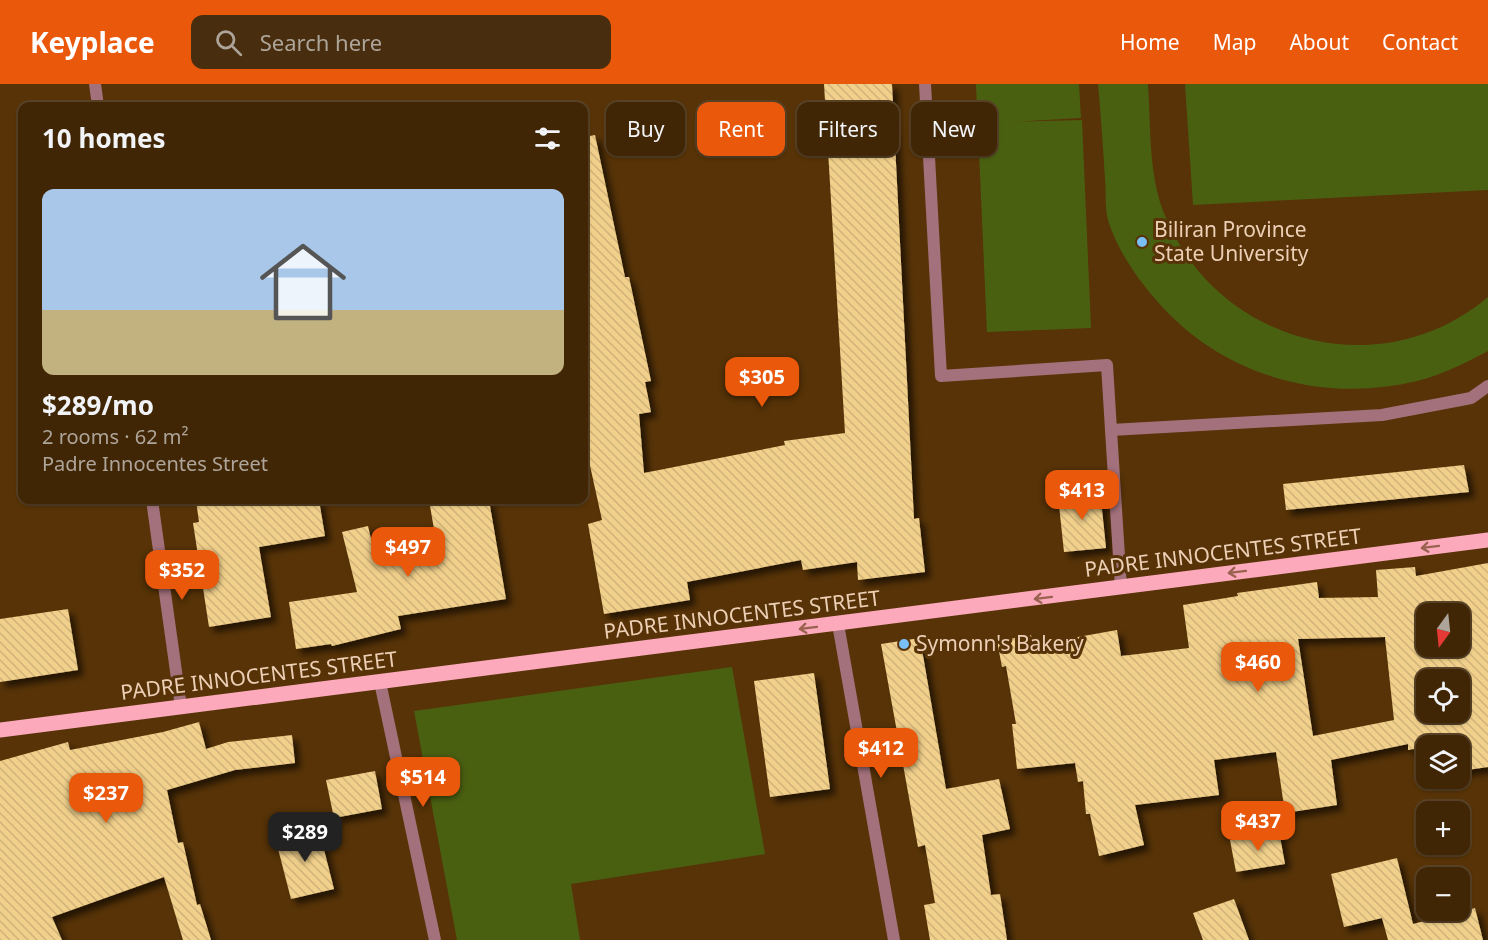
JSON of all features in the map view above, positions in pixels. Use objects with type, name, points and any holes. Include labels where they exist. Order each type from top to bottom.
[{"type":"main road","name":"PADRE INNOCENTES STREET","points":[[0,730],[1488,540]]},
{"type":"street","points":[[95,84],[97,102]]},
{"type":"street","points":[[925,84],[941,376],[1107,365],[1121,588]]},
{"type":"street","points":[[1111,430],[1382,415],[1471,398],[1488,386]]},
{"type":"street","points":[[153,504],[181,707]]},
{"type":"street","points":[[838,624],[894,940]]},
{"type":"street","points":[[380,682],[435,940]]},
{"type":"green space","points":[[976,84],[1079,84],[1081,118],[1010,122],[1082,120],[1091,328],[987,332],[979,156],[997,156],[997,102],[977,102]]},
{"type":"green space","points":[[1098,84],[1148,84],[1151,152],[1160,202],[1166,218],[1191,262],[1224,297],[1264,323],[1308,339],[1354,345],[1401,340],[1446,325],[1488,297],[1488,351],[1444,372],[1417,381],[1381,387],[1345,389],[1310,386],[1276,378],[1243,365],[1212,348],[1183,327],[1157,301],[1128,263],[1112,231],[1106,210]]},
{"type":"green space","points":[[1185,84],[1488,84],[1488,190],[1193,205]]},
{"type":"green space","points":[[732,667],[765,854],[571,884],[580,940],[457,940],[414,711]]},
{"type":"building","points":[[824,84],[892,84],[893,102],[825,102]]},
{"type":"building","points":[[595,135],[625,277],[629,277],[651,381],[645,382],[651,412],[639,414],[644,473],[785,445],[784,441],[845,433],[828,156],[896,156],[914,519],[919,518],[925,572],[858,580],[857,562],[803,570],[801,560],[687,582],[690,600],[604,614],[588,524],[602,520],[588,457],[588,136]]},
{"type":"building","points":[[1464,465],[1469,492],[1286,510],[1283,484]]},
{"type":"building","points":[[1100,490],[1106,548],[1064,552],[1058,496]]},
{"type":"building","points":[[197,504],[320,504],[325,536],[259,547],[271,617],[209,627],[193,523],[199,522]]},
{"type":"building","points":[[430,504],[490,504],[506,599],[398,616],[401,629],[332,646],[331,644],[296,649],[289,602],[357,592],[342,532],[368,526],[374,551],[435,535]]},
{"type":"building","points":[[1488,563],[1488,767],[1470,770],[1470,735],[1416,735],[1416,749],[1408,750],[1408,744],[1331,760],[1337,805],[1285,813],[1276,752],[1214,760],[1219,795],[1135,805],[1144,845],[1099,856],[1090,814],[1086,814],[1083,781],[1078,782],[1075,763],[1017,769],[1012,724],[1016,724],[1006,666],[1002,667],[997,641],[1031,635],[1033,645],[1117,630],[1121,656],[1189,648],[1183,605],[1238,596],[1237,593],[1317,582],[1319,598],[1378,597],[1376,570],[1415,567],[1416,576]],"holes":[[[1385,637],[1394,720],[1313,736],[1298,639]]]},
{"type":"building","points":[[68,609],[78,670],[0,682],[0,619]]},
{"type":"building","points":[[920,638],[946,789],[999,779],[1010,829],[982,835],[991,895],[1000,894],[1007,940],[930,940],[924,905],[935,903],[925,845],[918,847],[881,644]]},
{"type":"building","points":[[814,673],[830,789],[770,797],[754,681]]},
{"type":"building","points":[[199,722],[206,749],[228,742],[292,735],[295,763],[235,770],[167,790],[178,843],[183,842],[197,905],[200,904],[211,940],[183,940],[164,877],[52,917],[62,940],[0,940],[0,761],[68,742],[70,750],[163,732]]},
{"type":"building","points":[[375,771],[382,809],[334,818],[326,780]]},
{"type":"building","points":[[318,826],[334,889],[291,899],[275,837]]},
{"type":"building","points":[[1279,831],[1285,864],[1236,872],[1230,840]]},
{"type":"building","points":[[1397,858],[1413,924],[1425,921],[1470,921],[1470,909],[1475,908],[1483,940],[1388,940],[1382,918],[1344,927],[1331,874]]},
{"type":"building","points":[[1234,899],[1249,940],[1203,940],[1193,913]]},
{"type":"place","name":"Biliran Province State University","points":[[1142,242]]},
{"type":"place","name":"Symonn's Bakery","points":[[904,644]]}]
